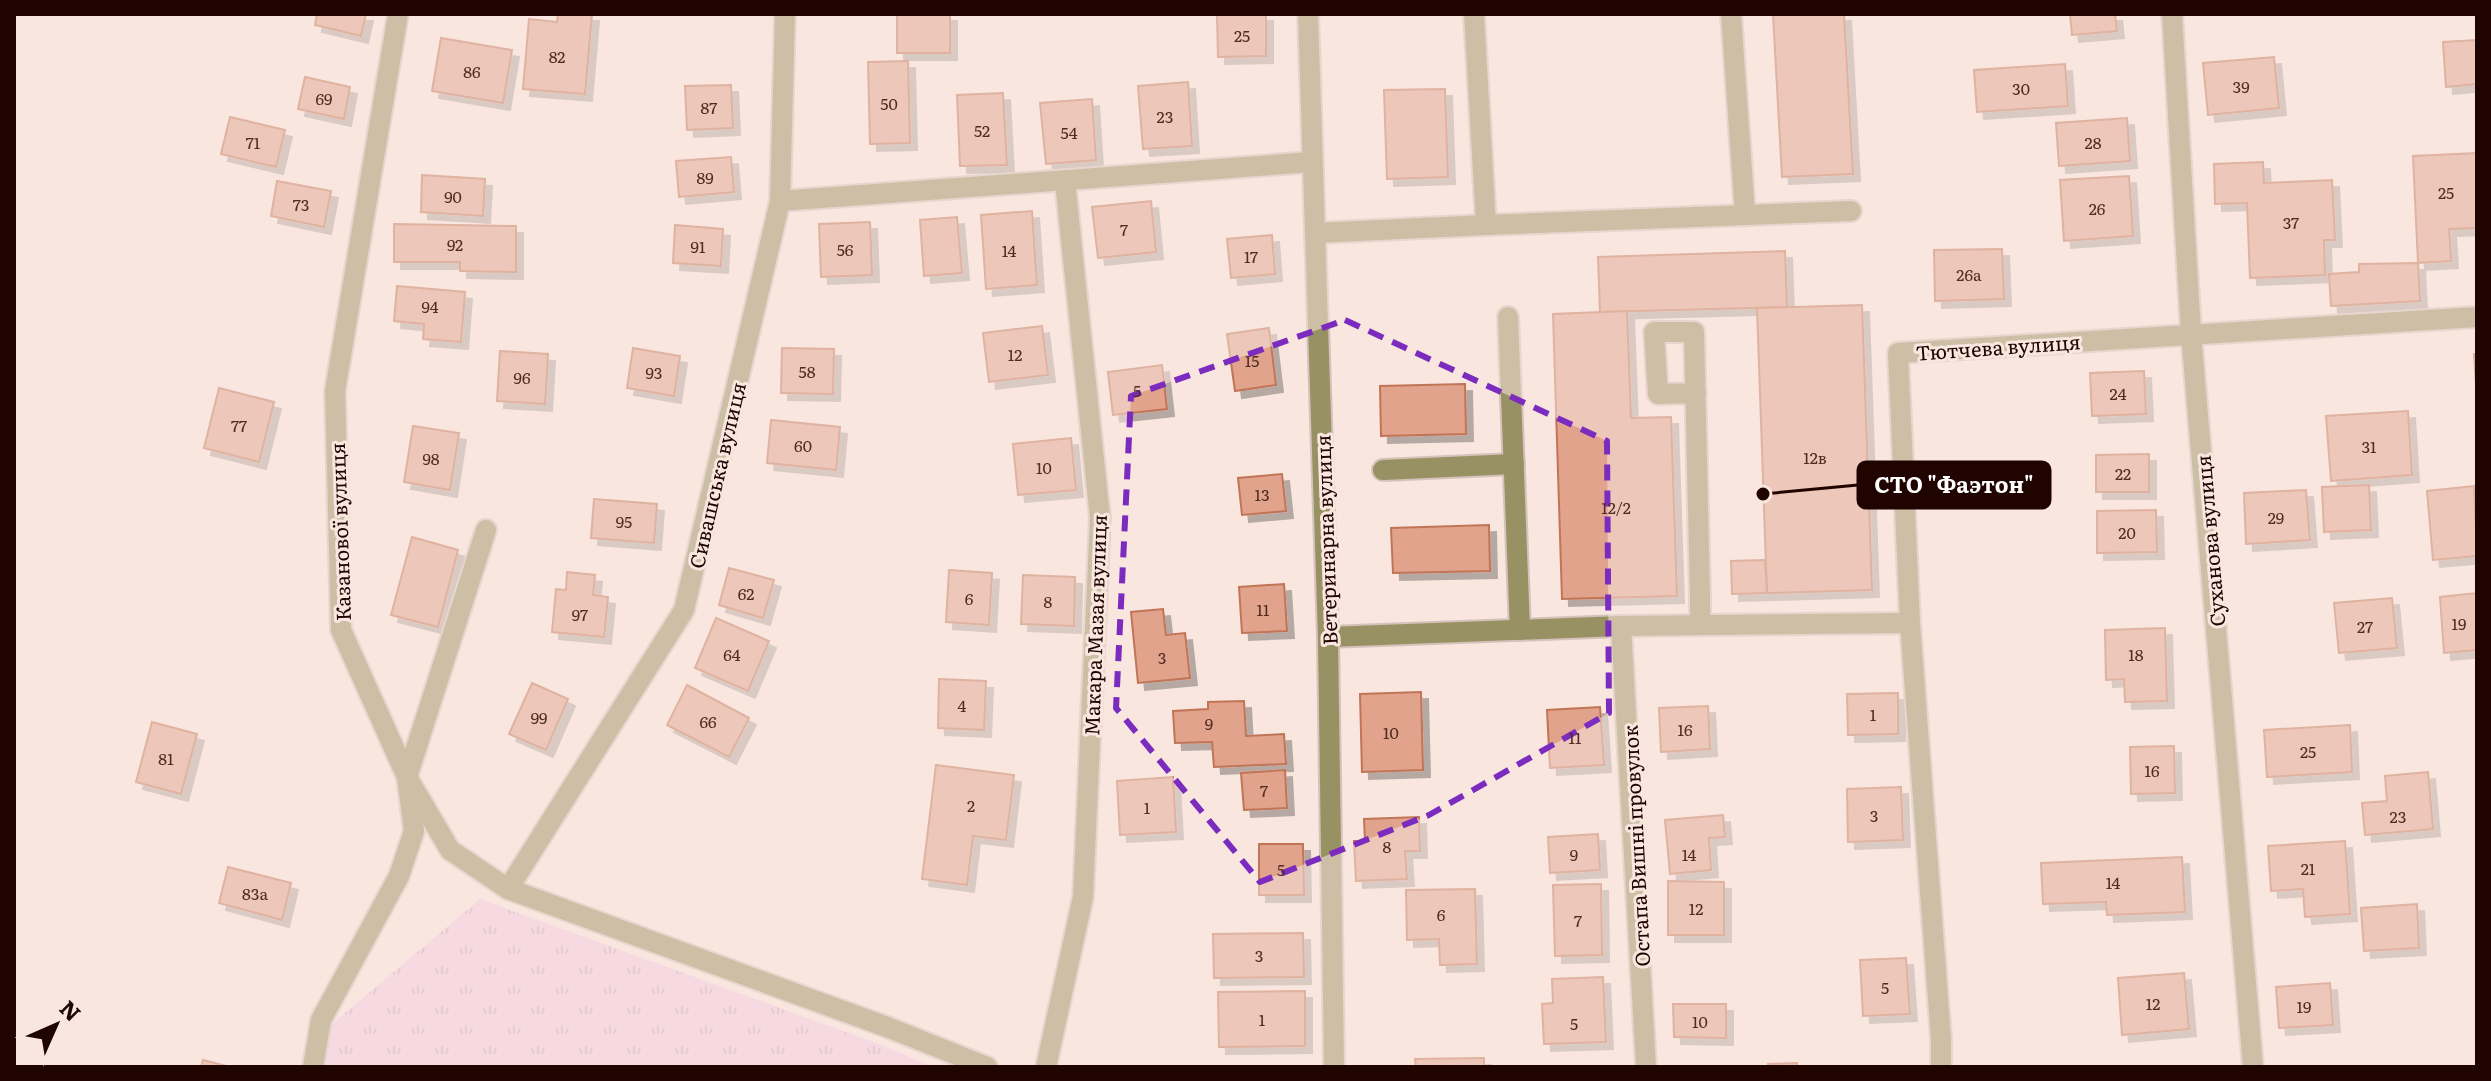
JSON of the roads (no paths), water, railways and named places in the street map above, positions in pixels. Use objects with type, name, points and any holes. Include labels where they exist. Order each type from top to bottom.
[{"type":"street","name":"Казанової вулиця","points":[[313,1067],[321,1020],[399,876],[414,831],[407,777],[341,630],[335,391],[398,14]]},
{"type":"street","name":"Сивашська вулиця","points":[[508,889],[684,610],[780,201],[785,14]]},
{"type":"street","name":"Ветеринарна вулиця","points":[[1308,14],[1328,637],[1334,1067]]},
{"type":"street","points":[[1474,14],[1486,225]]},
{"type":"street","points":[[1731,14],[1745,215]]},
{"type":"street","name":"Суханова вулиця","points":[[2172,14],[2191,333],[2253,1067]]},
{"type":"street","points":[[780,201],[1312,162]]},
{"type":"street","name":"Макара Мазая вулиця","points":[[1046,1067],[1083,897],[1100,518],[1065,181]]},
{"type":"street","points":[[1315,233],[1851,211]]},
{"type":"street","points":[[1508,317],[1520,630]]},
{"type":"street","name":"Тютчева вулиця","points":[[1941,1067],[1910,623],[1898,353],[2477,317]]},
{"type":"street","points":[[1696,393],[1700,625]]},
{"type":"street","points":[[1383,470],[1514,464]]},
{"type":"street","points":[[486,530],[407,777],[450,850],[508,889],[887,1027],[987,1067]]},
{"type":"street","points":[[1328,637],[1621,626],[1910,623]]},
{"type":"street","name":"Остапа Вишні провулок","points":[[1621,626],[1646,1067]]},
{"type":"place","name":"СТО \"Фаэтон\"","points":[[1763,494]]}]
